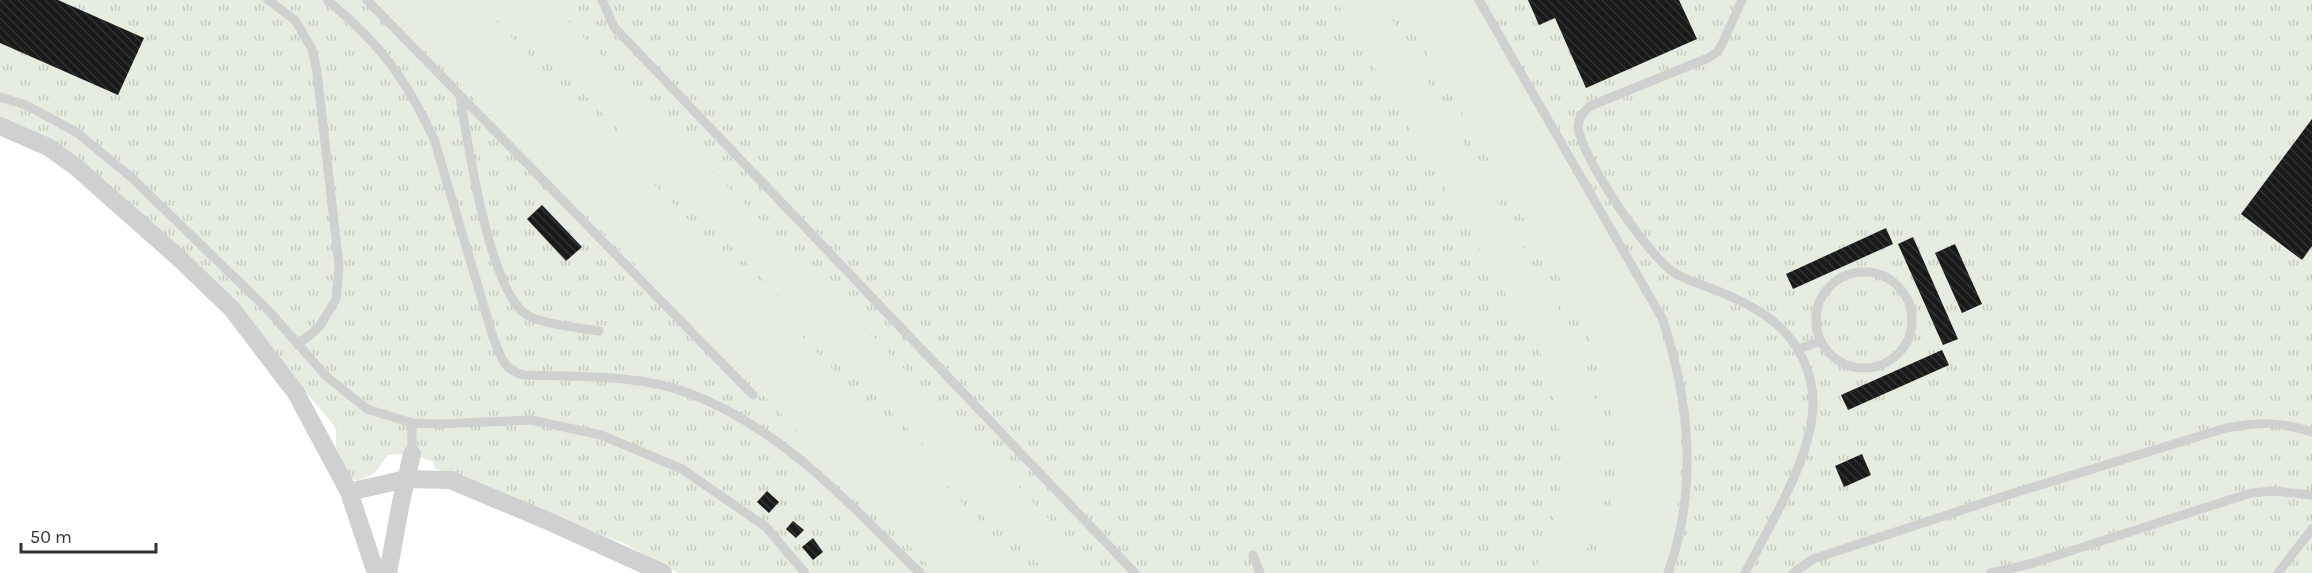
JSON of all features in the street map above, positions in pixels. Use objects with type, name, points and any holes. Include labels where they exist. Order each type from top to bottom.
[{"type":"street","points":[[0,126],[48,147],[76,167],[180,259],[232,309],[296,393],[349,492],[376,573]]},
{"type":"street","points":[[388,573],[412,454]]},
{"type":"street","points":[[349,492],[406,478],[450,480],[548,520],[663,573]]},
{"type":"lane","points":[[267,0],[295,20],[312,49],[317,72],[339,266],[336,299],[320,326],[298,345]]},
{"type":"lane","points":[[327,0],[369,36],[390,60],[423,116],[440,157],[493,337],[507,367],[512,372],[524,375],[629,380],[691,394],[737,417],[782,444],[827,483],[920,573]]},
{"type":"lane","points":[[367,0],[753,395]]},
{"type":"lane","points":[[602,0],[614,27],[1135,573]]},
{"type":"lane","points":[[1479,0],[1662,318],[1684,403],[1688,434],[1682,518],[1668,573]]},
{"type":"lane","points":[[1742,0],[1717,52],[1708,58],[1590,106],[1582,114],[1578,124],[1582,140],[1600,177],[1643,243],[1660,261],[1673,272],[1747,304],[1766,315],[1799,349],[1811,384],[1813,415],[1809,440],[1745,573]]},
{"type":"lane","points":[[460,96],[471,164],[488,238],[513,302],[526,315],[557,325],[599,331]]},
{"type":"lane","points":[[0,97],[26,105],[76,132],[131,177],[268,310],[326,376],[367,409],[412,423],[531,420],[601,435],[682,469],[766,527],[805,573]]},
{"type":"lane","points":[[1860,272],[1872,272],[1893,281],[1908,299],[1911,310],[1911,333],[1906,344],[1890,360],[1868,368],[1857,367],[1836,358],[1821,341],[1816,318],[1818,307],[1822,296],[1838,279],[1860,272]]},
{"type":"lane","points":[[1799,349],[1821,341]]},
{"type":"lane","points":[[412,423],[412,454]]},
{"type":"lane","points":[[1793,573],[1813,559],[1824,555],[2226,428],[2258,423],[2282,423],[2312,432]]},
{"type":"lane","points":[[1991,573],[2030,564],[2251,493],[2275,491],[2312,495]]},
{"type":"lane","points":[[2278,573],[2312,529]]},
{"type":"lane","points":[[1253,555],[1260,573]]},
{"type":"green space","points":[[0,0],[2312,0],[2312,573],[678,573],[625,544],[434,468],[434,462],[412,454],[388,455],[375,473],[358,481],[350,478],[338,460],[336,428],[274,354],[187,260],[0,121]]},
{"type":"green space","points":[[378,0],[476,0],[1030,573],[936,573]]},
{"type":"green space","points":[[493,0],[548,0],[1101,573],[1047,573]]},
{"type":"green space","points":[[1335,0],[1381,0],[1580,346],[1596,404],[1601,432],[1602,460],[1597,516],[1577,573],[1533,573],[1554,519],[1561,466],[1557,412],[1542,356]]},
{"type":"green space","points":[[1396,0],[1473,0],[1654,314],[1674,380],[1681,443],[1681,474],[1677,506],[1662,573],[1590,573],[1608,520],[1614,465],[1614,437],[1610,409],[1597,356],[1580,315],[1558,275]]},
{"type":"building","points":[[0,0],[58,0],[144,38],[118,95],[0,43]]},
{"type":"building","points":[[1528,0],[1679,0],[1697,39],[1586,88],[1555,18],[1539,25]]},
{"type":"building","points":[[2312,119],[2312,246],[2302,260],[2241,214]]},
{"type":"building","points":[[542,205],[582,247],[566,261],[527,219]]},
{"type":"building","points":[[1886,228],[1893,244],[1793,289],[1786,274]]},
{"type":"building","points":[[1913,237],[1958,339],[1943,345],[1898,244]]},
{"type":"building","points":[[1955,244],[1982,304],[1962,313],[1935,253]]},
{"type":"building","points":[[1942,350],[1949,365],[1848,410],[1841,395]]},
{"type":"building","points":[[1862,454],[1871,475],[1844,487],[1835,466]]},
{"type":"building","points":[[767,491],[779,502],[769,513],[757,502]]},
{"type":"building","points":[[793,521],[804,530],[796,538],[786,529]]},
{"type":"building","points":[[813,538],[823,552],[813,560],[802,547]]}]
